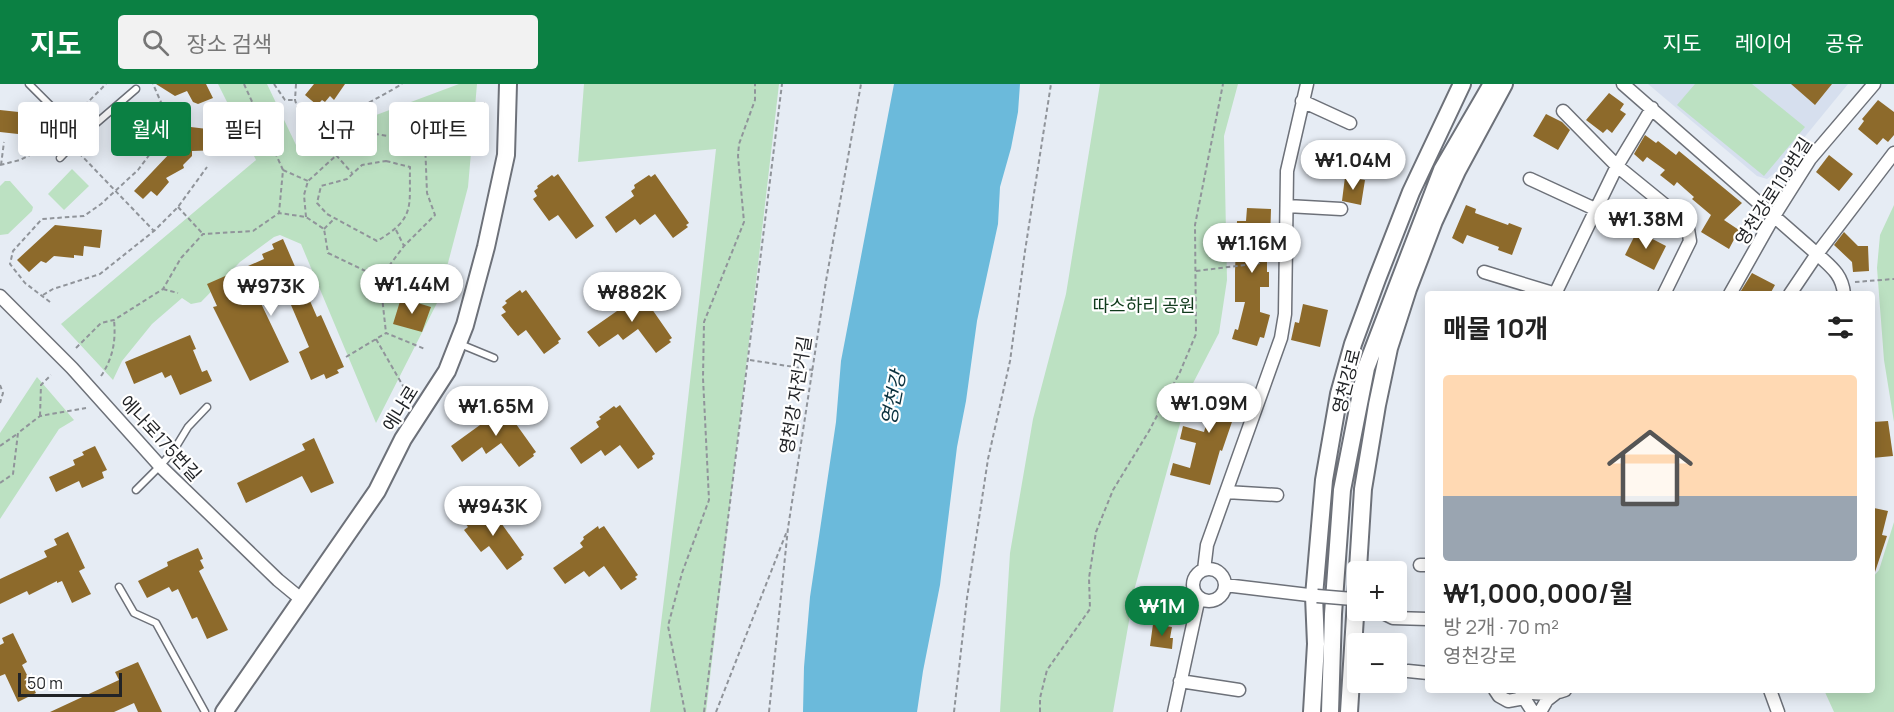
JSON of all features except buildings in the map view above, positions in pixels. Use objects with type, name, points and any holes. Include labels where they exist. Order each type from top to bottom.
[{"type":"street","name":"에나로","points":[[224,712],[376,491],[403,439],[447,371],[459,344],[486,247],[506,155],[508,84]]},
{"type":"street","points":[[1204,570],[1207,545],[1281,338],[1286,314],[1287,171],[1307,84]]},
{"type":"street","name":"영천강로","points":[[1312,712],[1316,644],[1315,596],[1324,480],[1339,394],[1353,344],[1411,192],[1462,84]]},
{"type":"street","name":"영천강로","points":[[1330,712],[1333,614],[1342,490],[1366,368],[1442,170],[1492,84]]},
{"type":"street","name":"영천강로","points":[[1358,561],[1363,489],[1389,348],[1434,220],[1503,84]]},
{"type":"street","name":"영천강로119번길","points":[[1732,291],[1774,216],[1810,159],[1875,84]]},
{"type":"street","points":[[1626,85],[1817,254],[1839,275],[1843,289]]},
{"type":"street","points":[[1302,101],[1350,123]]},
{"type":"street","points":[[1556,291],[1617,166],[1652,108]]},
{"type":"street","points":[[1563,111],[1617,166],[1687,223],[1690,241],[1665,291]]},
{"type":"street","points":[[1792,291],[1817,254],[1894,153]]},
{"type":"street","points":[[1530,179],[1595,209]]},
{"type":"street","points":[[1287,206],[1341,209]]},
{"type":"street","points":[[1484,272],[1545,291]]},
{"type":"street","name":"에나로175번길","points":[[0,296],[72,368],[160,466],[278,580],[301,599]]},
{"type":"street","points":[[1226,492],[1277,495]]},
{"type":"street","points":[[1204,570],[1214,570],[1222,576],[1225,585],[1222,594],[1209,601],[1199,597],[1194,589],[1194,580],[1204,570]]},
{"type":"street","points":[[1225,585],[1347,599]]},
{"type":"street","points":[[1174,712],[1199,597]]},
{"type":"street","points":[[1407,618],[1425,619]]},
{"type":"street","name":"영천강로","points":[[1349,712],[1354,621]]},
{"type":"street","points":[[1408,671],[1425,673]]},
{"type":"street","points":[[1180,681],[1239,690]]},
{"type":"street","points":[[1496,693],[1512,707],[1523,693]]},
{"type":"street","points":[[1524,693],[1533,712]]},
{"type":"street","points":[[1533,693],[1551,693]]},
{"type":"street","points":[[1540,712],[1547,700],[1558,693]]},
{"type":"street","points":[[1771,693],[1778,712]]},
{"type":"lane","points":[[29,84],[47,102]]},
{"type":"lane","points":[[99,121],[136,89]]},
{"type":"lane","points":[[459,344],[495,358]]},
{"type":"lane","points":[[136,490],[174,450],[188,427],[207,406]]},
{"type":"lane","points":[[119,587],[134,613],[156,624],[205,712]]},
{"type":"path","points":[[88,102],[106,84]]},
{"type":"path","points":[[50,302],[25,282],[10,264],[13,251],[42,219],[84,216],[101,204],[138,170],[162,138],[167,116],[153,84]]},
{"type":"path","points":[[244,84],[283,170],[279,213]]},
{"type":"path","points":[[274,84],[285,100],[295,100]]},
{"type":"path","points":[[296,84],[295,100],[303,125],[315,126],[375,100],[402,84]]},
{"type":"path","points":[[685,712],[669,626],[682,573],[709,500],[703,399],[704,322],[744,222],[738,156],[739,144],[755,100],[755,84]]},
{"type":"path","points":[[704,712],[782,84]]},
{"type":"path","name":"영천강 자전거길","points":[[769,712],[788,528],[826,281],[861,84]]},
{"type":"path","points":[[954,712],[985,482],[1010,361],[1024,251],[1051,84]]},
{"type":"path","points":[[1040,712],[1040,698],[1047,670],[1090,609],[1089,578],[1096,532],[1100,521],[1113,490],[1149,431],[1180,372],[1196,334],[1195,225],[1222,84]]},
{"type":"path","points":[[4,142],[0,165],[28,156]]},
{"type":"path","points":[[83,156],[154,231]]},
{"type":"path","points":[[306,217],[304,195],[308,181],[335,156]]},
{"type":"path","points":[[337,156],[352,174]]},
{"type":"path","points":[[386,333],[380,278],[404,246],[435,215],[427,193],[426,156]]},
{"type":"path","points":[[386,161],[410,167],[409,213],[396,230],[377,241],[327,214],[317,203],[321,186],[347,179],[352,174],[362,165],[386,161]]},
{"type":"path","points":[[42,296],[53,289],[100,274],[154,231],[178,207],[207,167]]},
{"type":"path","points":[[283,170],[308,181]]},
{"type":"path","points":[[178,207],[202,234]]},
{"type":"path","points":[[76,348],[101,323],[114,320],[163,289],[181,258],[202,234],[254,231],[279,213],[306,217],[324,230],[328,253],[380,278]]},
{"type":"path","points":[[324,230],[335,218]]},
{"type":"path","points":[[396,230],[404,246]]},
{"type":"path","points":[[1196,272],[1261,262]]},
{"type":"path","points":[[1843,289],[1894,279]]},
{"type":"path","points":[[163,289],[178,293]]},
{"type":"path","points":[[101,376],[110,363],[116,337],[114,320]]},
{"type":"path","points":[[346,357],[386,333]]},
{"type":"path","points":[[386,333],[425,349]]},
{"type":"path","points":[[376,339],[406,391]]},
{"type":"path","points":[[749,360],[813,370]]},
{"type":"path","points":[[40,416],[41,386],[51,375]]},
{"type":"path","points":[[0,385],[3,393],[0,403]]},
{"type":"path","points":[[0,446],[40,416],[86,408]]},
{"type":"path","points":[[0,483],[13,474],[18,434]]},
{"type":"path","points":[[716,712],[788,528]]},
{"type":"shaded area","points":[[1648,84],[1848,84],[1776,172],[1767,179],[1757,176]]},
{"type":"green space","points":[[218,84],[267,84],[276,102],[227,102]]},
{"type":"green space","points":[[459,84],[477,84],[475,102],[411,102]]},
{"type":"green space","points":[[584,84],[779,84],[706,712],[650,712],[716,149],[578,162]]},
{"type":"green space","name":"따스하리 공원","points":[[1100,84],[1238,84],[1224,136],[1227,280],[1219,333],[1189,391],[1135,587],[1113,712],[1000,712],[1010,553],[1033,419],[1066,294]]},
{"type":"green space","points":[[1695,84],[1752,84],[1805,127],[1764,176],[1677,105]]},
{"type":"green space","points":[[389,110],[389,156],[471,156],[468,187],[438,301],[376,423],[301,244],[280,235],[240,262],[201,302],[191,304],[182,298],[152,324],[122,361],[113,380],[61,324],[256,160],[254,156],[284,156],[284,120],[296,145],[296,156],[377,156],[377,115]]},
{"type":"green space","points":[[72,169],[89,186],[64,210],[48,194]]},
{"type":"green space","points":[[5,181],[10,181],[33,207],[32,211],[8,234],[0,235],[0,186]]},
{"type":"green space","points":[[1894,205],[1894,422],[1884,360],[1877,268],[1880,235]]},
{"type":"green space","points":[[37,377],[74,420],[59,429],[0,519],[0,433]]},
{"type":"green space","points":[[1894,522],[1894,712],[1834,712],[1825,693],[1875,693],[1875,575],[1879,570]]},
{"type":"water","name":"영천강","points":[[894,84],[1020,84],[1018,112],[1000,187],[998,224],[977,321],[957,447],[940,585],[917,712],[803,712],[810,597],[836,422],[841,361]]}]
